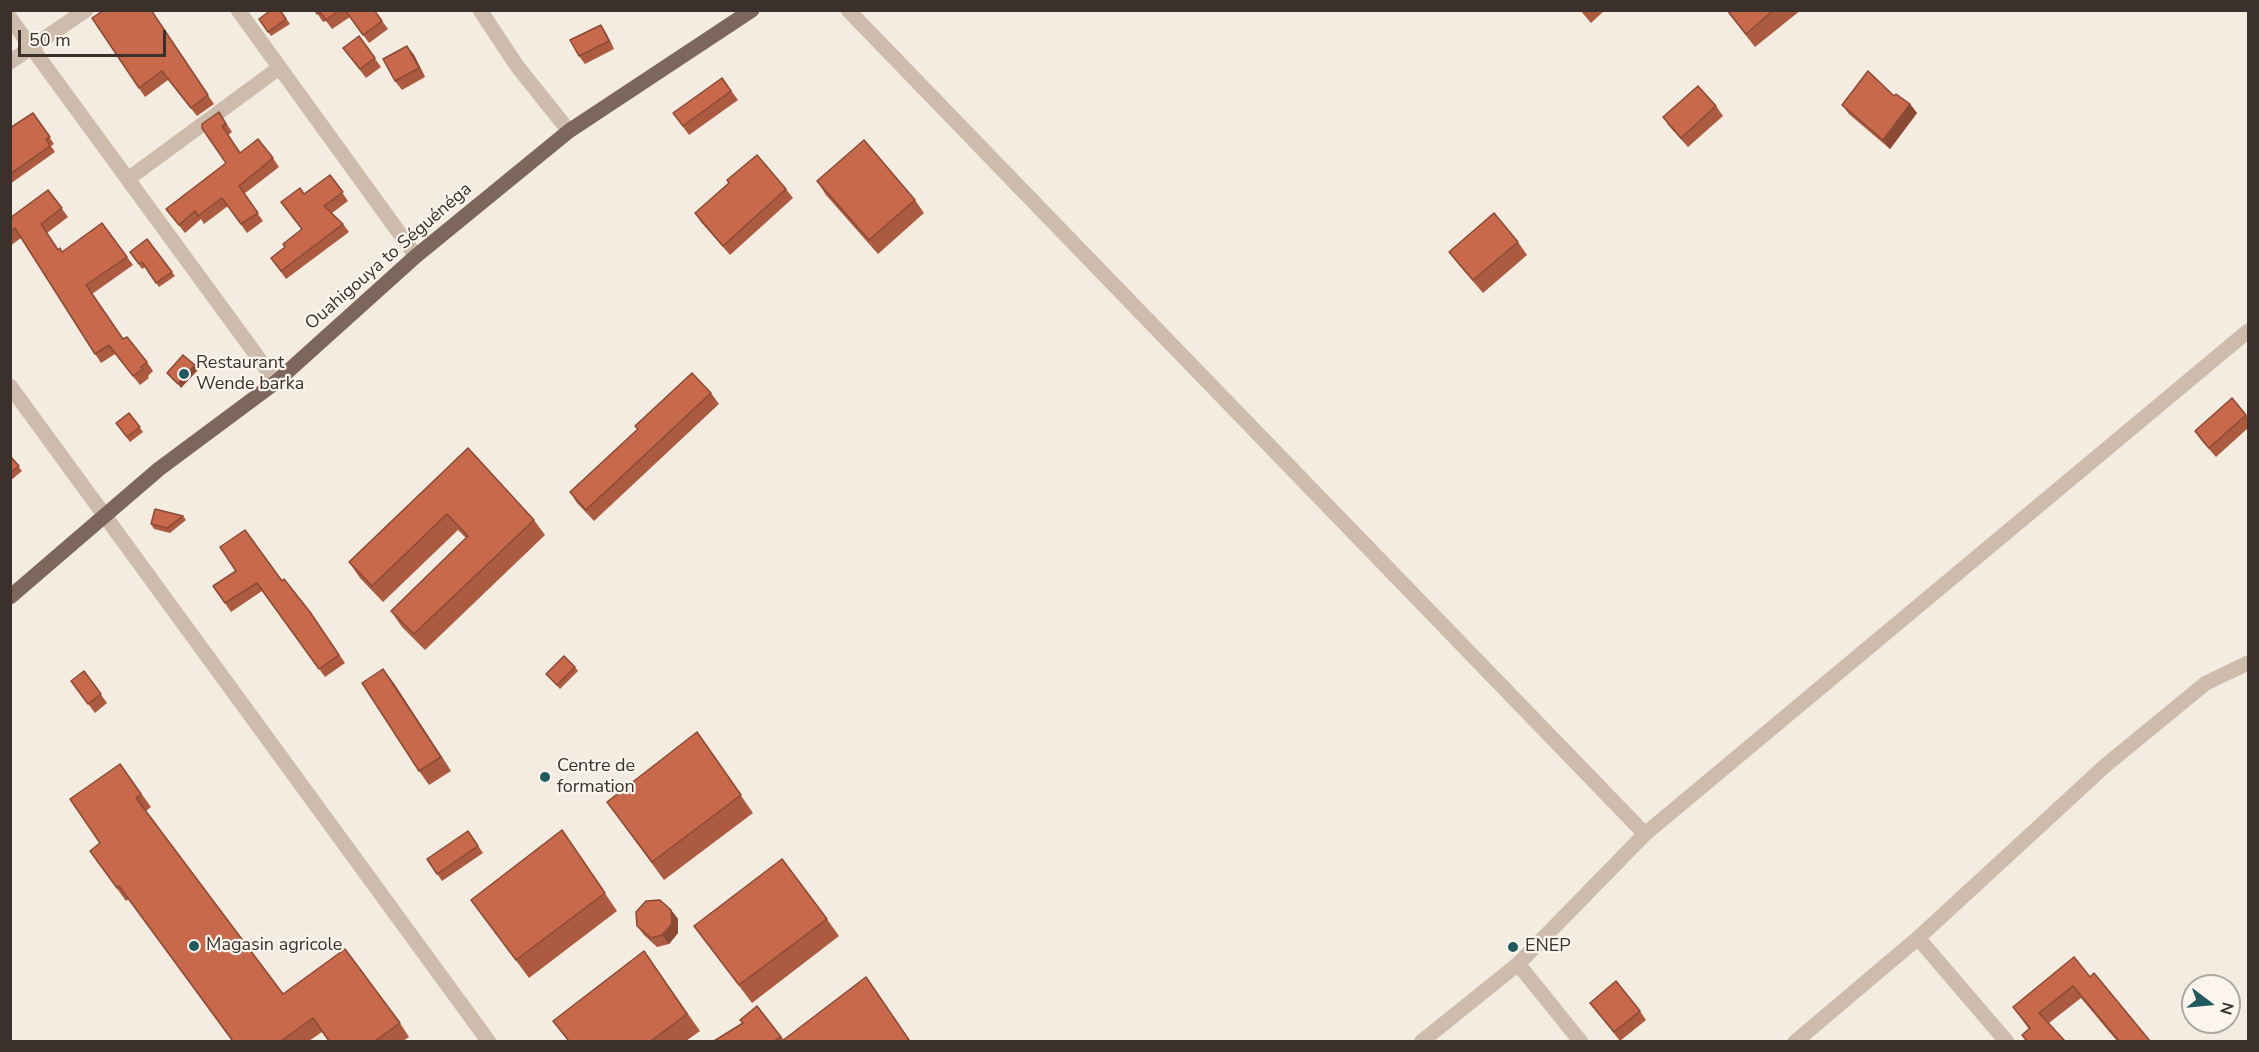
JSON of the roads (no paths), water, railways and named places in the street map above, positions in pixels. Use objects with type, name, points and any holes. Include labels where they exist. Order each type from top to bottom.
[{"type":"main road","name":"Ouahigouya to Séguénéga","points":[[10,597],[159,469],[276,382],[416,256],[569,131],[752,10]]},
{"type":"street","points":[[10,62],[86,10]]},
{"type":"street","points":[[237,10],[416,256]]},
{"type":"street","points":[[480,10],[518,66],[569,131]]},
{"type":"street","points":[[848,10],[1645,834]]},
{"type":"street","points":[[10,18],[276,382]]},
{"type":"street","points":[[128,179],[279,68]]},
{"type":"street","points":[[1421,1041],[1518,964],[1645,834],[2248,331]]},
{"type":"street","points":[[10,386],[489,1041]]},
{"type":"street","points":[[1795,1041],[1918,939],[2106,765],[2206,683],[2248,663]]},
{"type":"street","points":[[1918,939],[2007,1041]]},
{"type":"street","points":[[1518,964],[1581,1041]]},
{"type":"place","name":"Restaurant Wende barka","points":[[184,374]]},
{"type":"place","name":"Centre de formation","points":[[545,777]]},
{"type":"place","name":"Magasin agricole","points":[[194,946]]},
{"type":"place","name":"ENEP","points":[[1513,947]]}]
